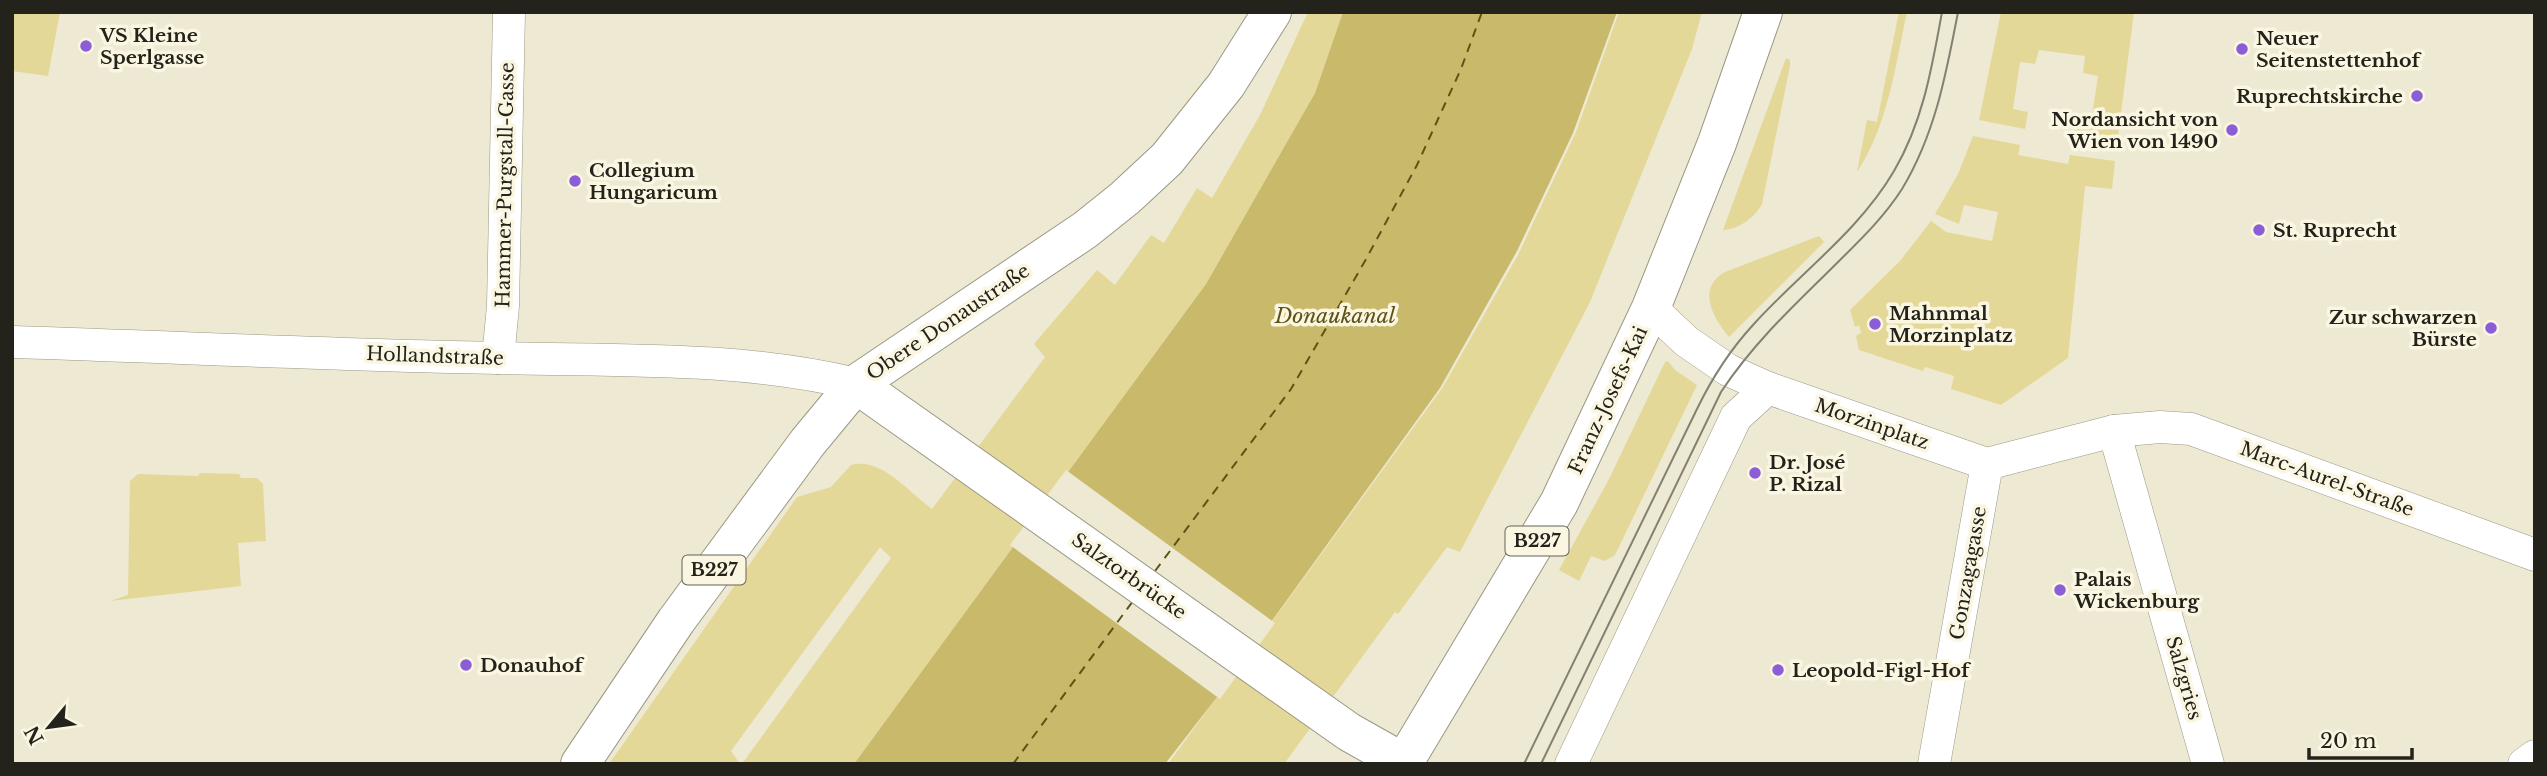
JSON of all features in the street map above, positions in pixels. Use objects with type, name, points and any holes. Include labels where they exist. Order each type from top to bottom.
[{"type":"main road","name":"Obere Donaustraße","points":[[580,764],[676,621],[808,442],[856,384],[904,349],[1085,230],[1125,198],[1167,159],[1226,85],[1272,12]]},
{"type":"main road","name":"Franz-Josefs-Kai","points":[[1404,764],[1559,503],[1651,307],[1717,143],[1763,12]]},
{"type":"main road","name":"Salztorbrücke","points":[[856,384],[1349,732],[1404,764]]},
{"type":"street","name":"Hammer-Purgstall-Gasse","points":[[498,358],[503,306],[509,12]]},
{"type":"street","name":"Morzinplatz","points":[[1651,307],[1686,341],[1728,370],[1768,388],[1987,464]]},
{"type":"street","name":"Hollandstraße","points":[[12,342],[498,358],[667,360],[792,372],[856,384]]},
{"type":"street","points":[[1571,764],[1736,417],[1768,388]]},
{"type":"street","name":"Marc-Aurel-Straße","points":[[2114,431],[2191,429],[2535,555]]},
{"type":"street","points":[[1987,464],[2114,431]]},
{"type":"street","name":"Salzgries","points":[[2114,431],[2208,764]]},
{"type":"street","name":"Gonzagagasse","points":[[1934,764],[1987,464]]},
{"type":"street","points":[[2524,764],[2535,756]]},
{"type":"shaded area","points":[[12,12],[60,12],[48,76],[12,71]]},
{"type":"shaded area","points":[[1308,12],[1343,12],[1315,93],[1206,284],[854,764],[742,764],[891,558],[880,547],[731,751],[740,764],[609,764],[797,497],[831,487],[851,465],[862,464],[884,471],[932,509],[1045,357],[1034,344],[1097,270],[1115,285],[1151,235],[1164,243],[1197,188],[1212,198],[1260,115]]},
{"type":"shaded area","points":[[1619,12],[1702,12],[1692,49],[1590,302],[1460,552],[1447,547],[1398,614],[1395,612],[1284,764],[1168,764],[1443,387],[1518,255],[1576,132]]},
{"type":"shaded area","points":[[1899,12],[1907,12],[1889,95],[1876,135],[1857,172],[1867,120],[1877,122]]},
{"type":"shaded area","points":[[2001,12],[2134,12],[2117,144],[2073,137],[2075,120],[2091,122],[2098,76],[2083,73],[2085,56],[2039,50],[2035,64],[2020,62],[2013,109],[2028,112],[2025,129],[1979,120]]},
{"type":"shaded area","points":[[1786,58],[1790,60],[1790,66],[1762,204],[1746,222],[1723,230]]},
{"type":"shaded area","points":[[1973,136],[2020,145],[2018,155],[2068,164],[2070,155],[2115,161],[2112,189],[2085,186],[2068,358],[2001,405],[1951,389],[1954,376],[1925,367],[1923,371],[1859,350],[1856,336],[1861,333],[1859,325],[1855,327],[1850,310],[1900,261],[1931,221],[1946,232],[1992,241],[1998,212],[1964,205],[1959,224],[1935,214],[1958,174]]},
{"type":"shaded area","points":[[1819,236],[1824,242],[1729,337],[1710,303],[1711,286],[1716,279],[1725,272]]},
{"type":"shaded area","points":[[1668,361],[1675,370],[1697,385],[1615,555],[1605,561],[1591,556],[1579,581],[1559,570],[1608,481],[1665,362]]},
{"type":"shaded area","points":[[200,473],[239,474],[241,478],[257,478],[263,484],[266,541],[238,543],[241,586],[110,601],[128,595],[130,481],[138,474],[198,476]]},
{"type":"water","name":"Donaukanal","points":[[1343,12],[1617,12],[1573,133],[1517,251],[1440,388],[1217,697],[1165,764],[854,764],[1206,284],[1315,93]]},
{"type":"pier","points":[[1066,470],[1275,623],[1220,699],[1010,545]]},
{"type":"ferry route","points":[[1155,571],[1291,389],[1417,165],[1461,69],[1482,12]]},
{"type":"ferry route","points":[[1013,764],[1133,601]]},
{"type":"tram line","points":[[1524,764],[1715,375],[1753,325],[1864,213],[1894,171],[1919,114],[1942,12]]},
{"type":"tram line","points":[[1541,764],[1721,392],[1759,342],[1869,231],[1902,189],[1931,125],[1944,81],[1958,12]]},
{"type":"place","name":"VS Kleine Sperlgasse","points":[[86,46]]},
{"type":"place","name":"Neuer Seitenstettenhof","points":[[2242,49]]},
{"type":"place","name":"Ruprechtskirche","points":[[2417,96]]},
{"type":"place","name":"Nordansicht von Wien von 1490","points":[[2232,130]]},
{"type":"place","name":"Collegium Hungaricum","points":[[575,181]]},
{"type":"place","name":"St. Ruprecht","points":[[2259,230]]},
{"type":"place","name":"Mahnmal Morzinplatz","points":[[1875,324]]},
{"type":"place","name":"Zur schwarzen Bürste","points":[[2491,328]]},
{"type":"place","name":"Dr. José P. Rizal","points":[[1755,473]]},
{"type":"place","name":"Palais Wickenburg","points":[[2060,590]]},
{"type":"place","name":"Donauhof","points":[[466,665]]},
{"type":"place","name":"Leopold-Figl-Hof","points":[[1778,670]]}]
